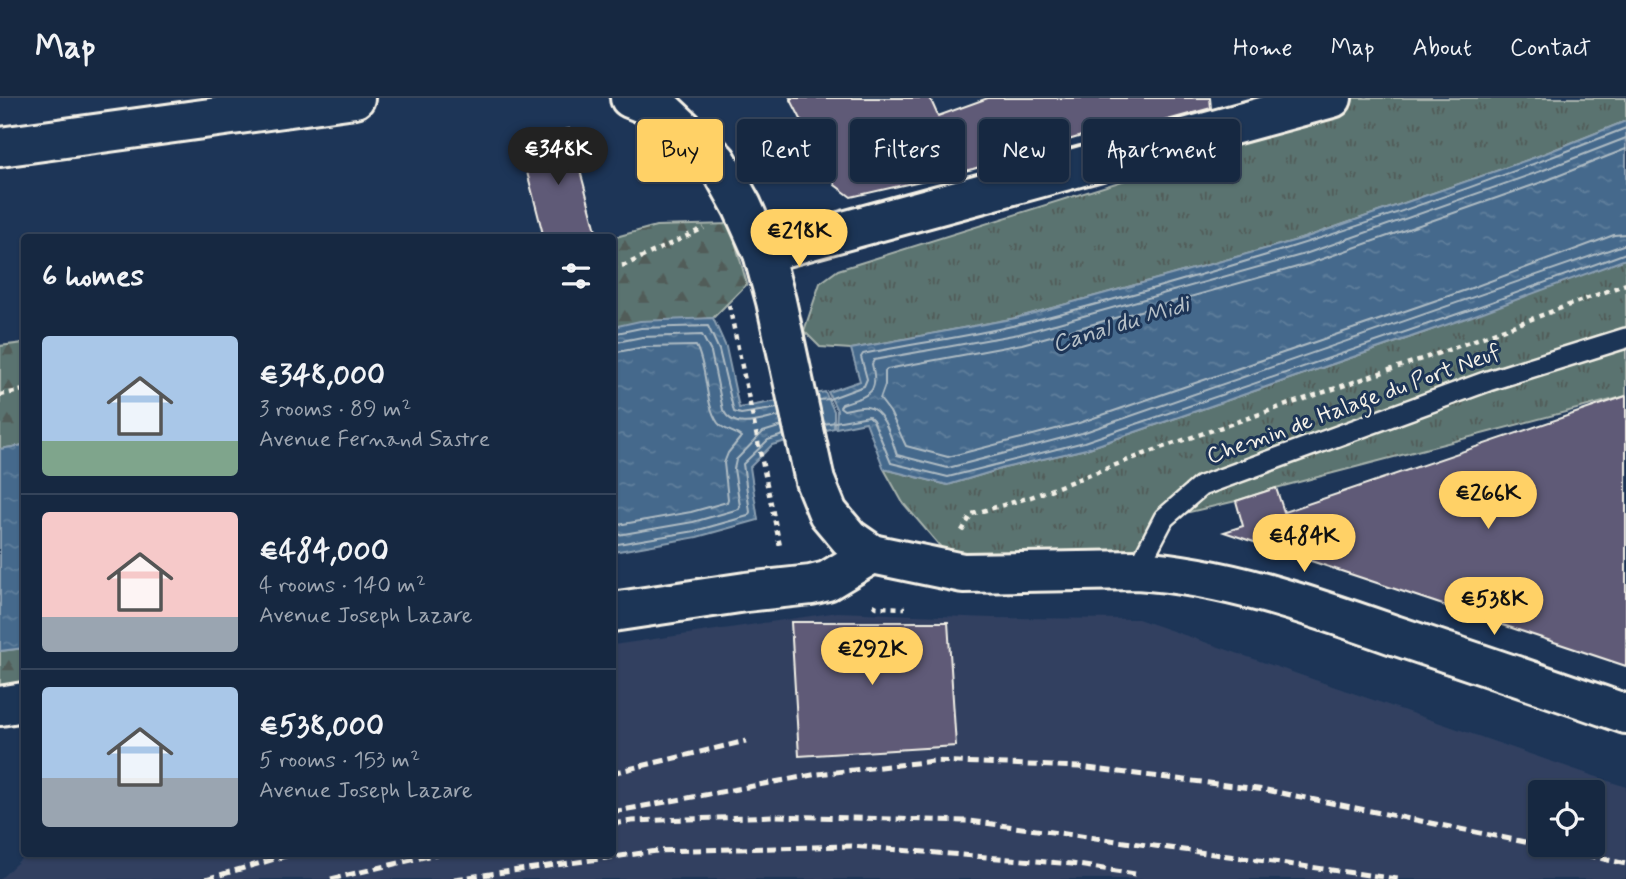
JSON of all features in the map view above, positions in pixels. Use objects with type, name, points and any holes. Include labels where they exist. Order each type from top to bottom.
[{"type":"main road","points":[[0,147],[355,98]]},
{"type":"main road","points":[[630,98],[670,105],[717,162],[742,206],[763,253],[776,301],[815,481],[828,513],[849,538],[872,554],[963,573],[1164,571],[1259,592],[1343,617],[1626,714]]},
{"type":"main road","points":[[763,253],[1332,98]]},
{"type":"main road","points":[[616,611],[811,585],[827,580],[872,554]]},
{"type":"main road","points":[[0,706],[21,702]]},
{"type":"lane","name":"Chemin de Halage du Port Neuf","points":[[1138,570],[1164,518],[1201,486],[1488,381],[1626,338]]},
{"type":"path","points":[[616,266],[625,265],[707,227],[712,237]]},
{"type":"path","points":[[941,569],[972,514],[1031,497],[1163,447],[1420,360],[1626,284]]},
{"type":"path","points":[[730,309],[780,547]]},
{"type":"path","points":[[0,395],[21,391]]},
{"type":"shaded area","points":[[838,612],[993,618],[1138,619],[1626,787],[1626,879],[0,879],[23,857],[616,857],[616,645]]},
{"type":"green space","points":[[1332,98],[1626,98],[1626,121],[1536,157],[1301,239],[1016,318],[851,349],[820,347],[804,331],[820,283],[838,270],[1119,182],[1240,182],[1240,136]]},
{"type":"green space","points":[[730,224],[747,284],[713,318],[616,328],[616,237],[656,226]]},
{"type":"green space","points":[[1626,258],[1626,396],[1164,518],[1137,570],[963,573],[903,503],[884,469],[948,485],[1004,468],[1086,449],[1423,333]]},
{"type":"green space","points":[[21,343],[21,446],[0,449],[0,346]]},
{"type":"green space","points":[[21,648],[21,688],[0,691],[0,651]]},
{"type":"water","name":"Canal du Midi","points":[[1626,121],[1626,259],[1475,315],[1086,449],[1004,468],[948,485],[884,469],[866,422],[836,428],[837,410],[828,392],[860,381],[851,349],[1016,318],[1301,239],[1536,157]]},
{"type":"water","points":[[713,318],[726,347],[739,408],[825,392],[834,411],[834,428],[772,445],[750,467],[758,520],[697,537],[616,551],[616,326],[640,321]]},
{"type":"water","points":[[21,446],[21,648],[0,651],[0,449]]},
{"type":"building","points":[[790,98],[930,98],[938,116],[988,98],[1210,98],[1211,108],[1171,119],[1083,119],[1083,136],[1069,140],[1069,119],[979,119],[979,167],[965,171],[965,119],[850,119],[850,182],[916,182],[851,197],[833,182],[836,182],[836,119],[801,119]]},
{"type":"building","points":[[569,129],[597,234],[543,234],[519,141]]},
{"type":"building","points":[[1626,396],[1626,666],[1224,532],[1243,526],[1236,501],[1276,488],[1284,512]]},
{"type":"building","points":[[791,622],[948,622],[956,746],[799,756]]},
{"type":"railway","points":[[616,772],[746,741]]},
{"type":"railway","points":[[616,811],[818,774],[933,761],[1079,767],[1266,790],[1528,843]]},
{"type":"railway","points":[[616,823],[775,816],[970,821],[1398,879]]},
{"type":"railway","points":[[616,857],[657,851],[851,846],[1072,864],[1135,874]]},
{"type":"railway","points":[[206,879],[282,857]]},
{"type":"railway","points":[[331,879],[424,857]]},
{"type":"railway","points":[[454,879],[614,857]]},
{"type":"railway","points":[[1595,857],[1626,864]]}]
